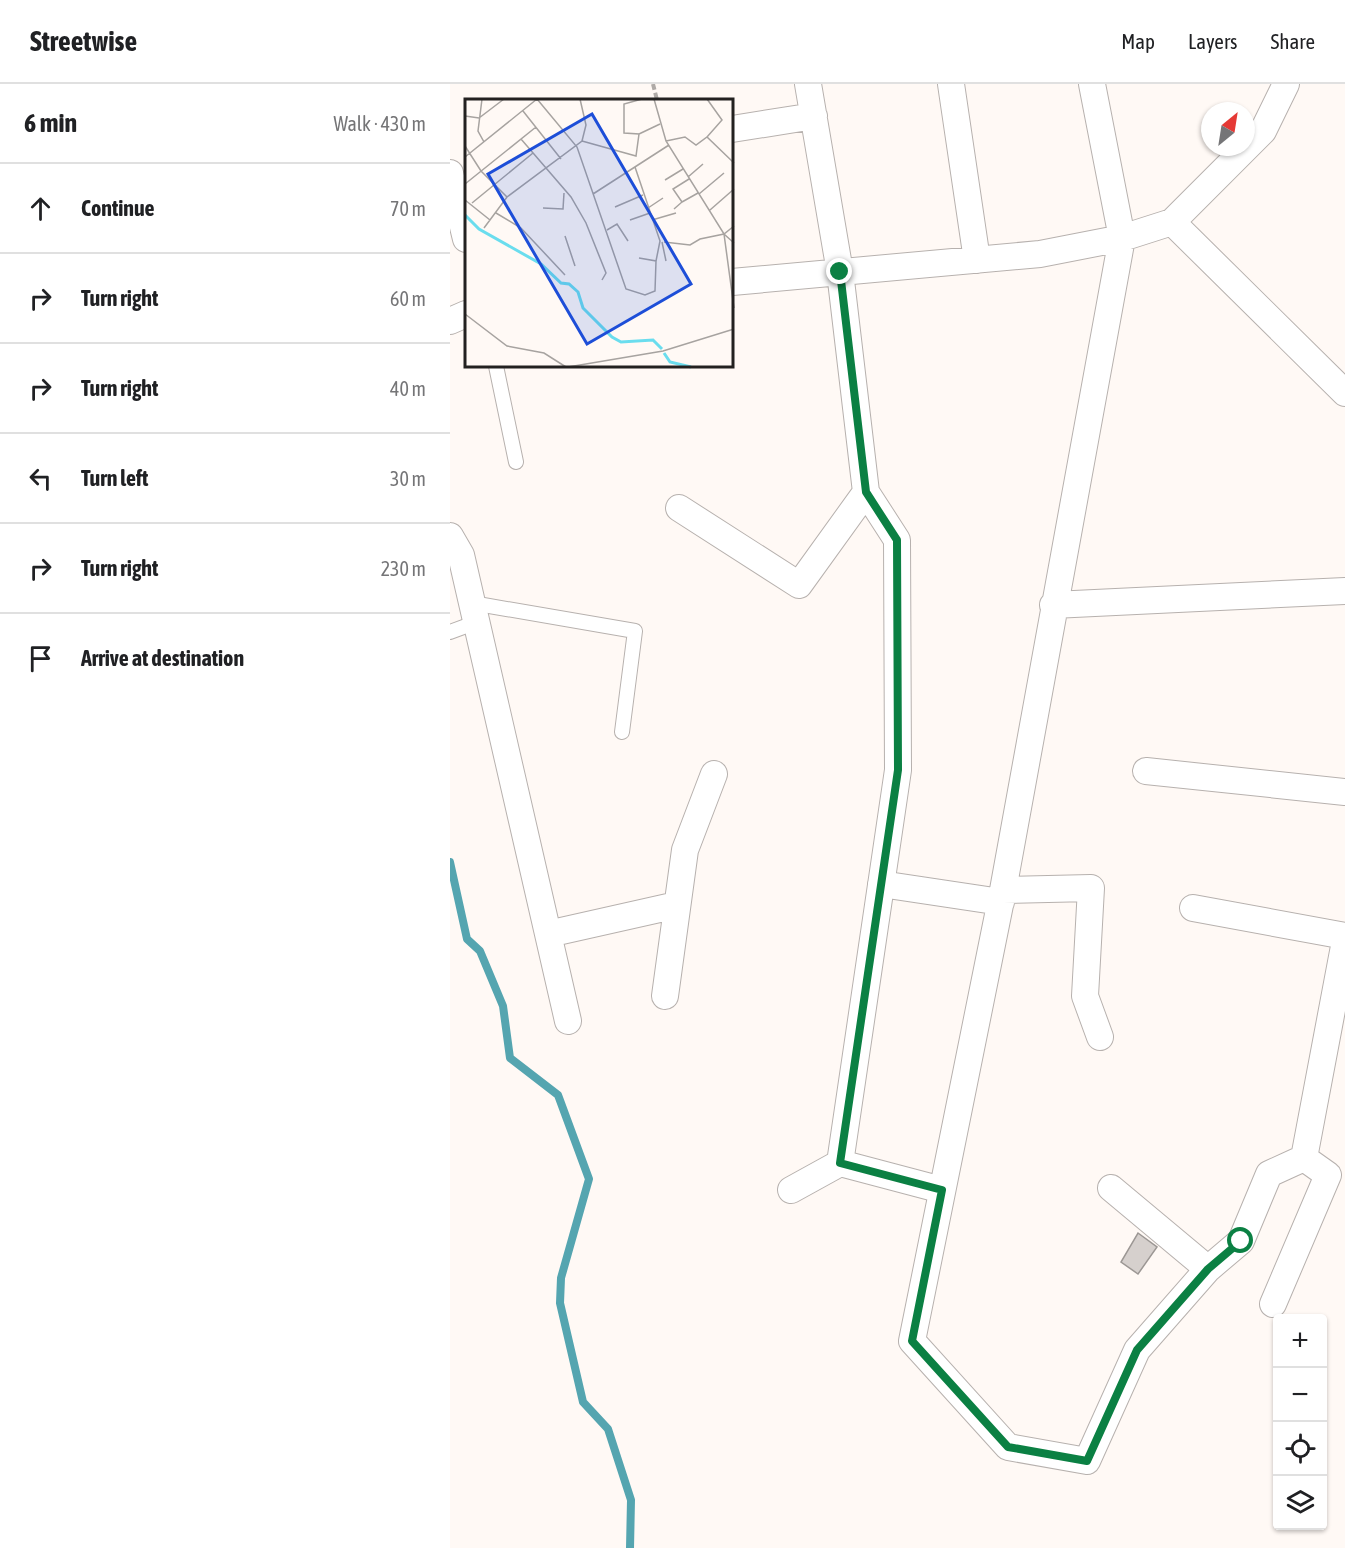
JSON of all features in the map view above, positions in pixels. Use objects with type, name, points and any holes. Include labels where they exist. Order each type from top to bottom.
[{"type":"street","points":[[808,84],[840,272],[866,492],[897,540],[898,770],[840,1163]]},
{"type":"street","points":[[951,84],[977,260]]},
{"type":"street","points":[[1092,84],[1122,238],[1053,604],[1002,896],[912,1341],[1008,1447],[1087,1461],[1137,1350],[1208,1269],[1241,1241],[1269,1174],[1304,1158]]},
{"type":"street","points":[[734,282],[1040,254],[1122,238],[1172,222],[1263,131],[1286,84]]},
{"type":"street","points":[[734,129],[814,116]]},
{"type":"street","points":[[465,172],[450,174],[465,235]]},
{"type":"street","points":[[1172,222],[1345,393]]},
{"type":"street","points":[[450,321],[465,314]]},
{"type":"street","points":[[679,508],[799,585],[866,492]]},
{"type":"street","points":[[450,536],[461,555],[568,1021]]},
{"type":"street","points":[[1053,604],[1345,591]]},
{"type":"street","points":[[1146,771],[1345,792]]},
{"type":"street","points":[[665,996],[685,850],[714,774]]},
{"type":"street","points":[[881,884],[1002,896],[1091,888],[1085,996],[1100,1037]]},
{"type":"street","points":[[548,934],[677,905]]},
{"type":"street","points":[[1193,908],[1345,936]]},
{"type":"street","points":[[1304,1158],[1340,996],[1345,941]]},
{"type":"street","points":[[1272,1304],[1336,1180],[1304,1158]]},
{"type":"street","points":[[791,1190],[840,1163],[942,1190]]},
{"type":"street","points":[[1111,1188],[1208,1269]]},
{"type":"lane","points":[[496,368],[516,462]]},
{"type":"lane","points":[[450,632],[474,613],[635,632],[622,732]]},
{"type":"path","points":[[653,84],[657,99]]},
{"type":"building","points":[[1138,1233],[1157,1247],[1138,1274],[1121,1262]]},
{"type":"waterway","points":[[450,862],[467,939],[480,951],[503,1006],[510,1058],[558,1095],[589,1179],[561,1278],[560,1303],[583,1402],[608,1429],[631,1500],[630,1548]]},
{"type":"route","points":[[840,272],[866,492],[897,540],[898,770],[840,1163],[942,1190],[912,1341],[1008,1447],[1087,1461],[1137,1350],[1208,1269],[1241,1241]]}]
